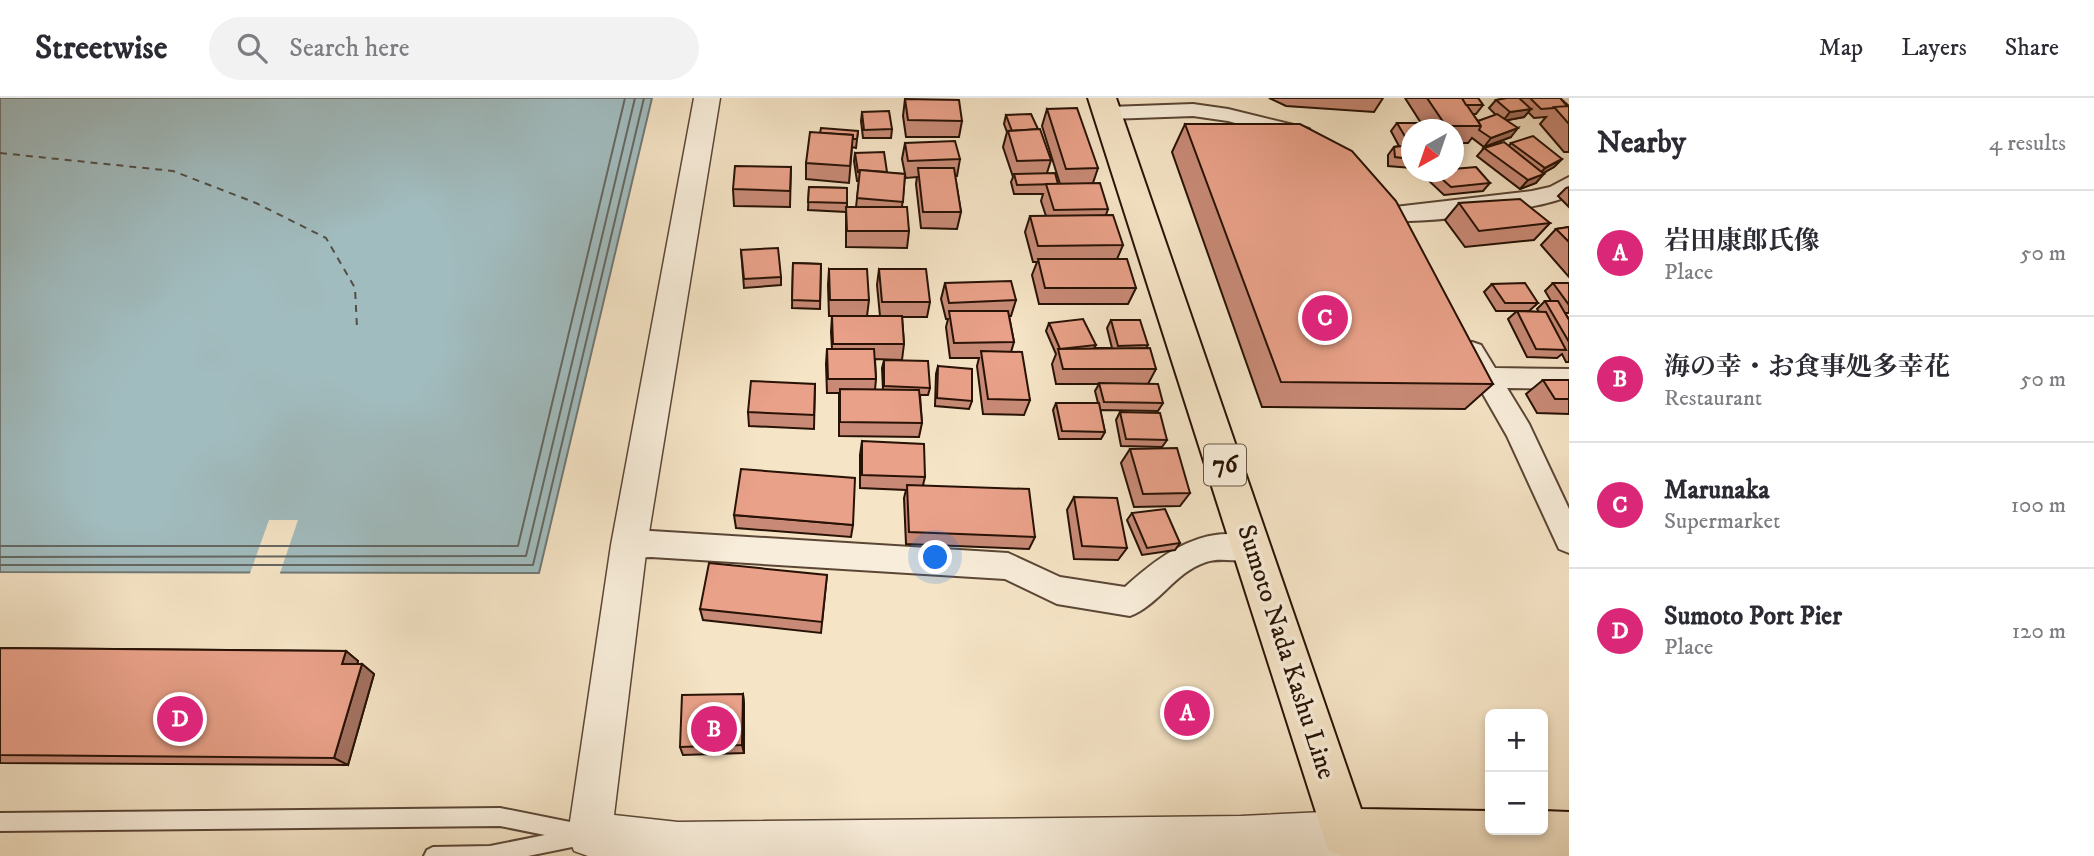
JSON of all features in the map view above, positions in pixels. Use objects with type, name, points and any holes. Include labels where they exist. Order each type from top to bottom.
[{"type":"main road","name":"Sumoto Nada Kashu Line","points":[[1105,105],[1349,845]]},
{"type":"main road","points":[[1349,845],[1569,836]]},
{"type":"street","points":[[707,98],[629,545],[590,835],[678,844],[1241,838],[1349,845]]},
{"type":"street","points":[[1105,105],[1228,106],[1297,131],[1319,142]]},
{"type":"street","points":[[1394,214],[1414,214],[1532,199],[1557,193],[1569,184]]},
{"type":"street","points":[[1376,194],[1394,214],[1408,237]]},
{"type":"street","points":[[1460,331],[1518,432],[1569,540]]},
{"type":"street","points":[[1487,378],[1569,379]]},
{"type":"street","points":[[629,545],[651,544],[1008,566],[1057,590],[1130,602],[1163,571],[1204,548],[1251,549]]},
{"type":"lane","points":[[0,822],[500,817],[590,835]]},
{"type":"lane","points":[[433,856],[490,855],[590,835]]},
{"type":"water","points":[[0,98],[652,98],[539,573],[0,572]]},
{"type":"pier","points":[[269,520],[298,520],[279,576],[249,576]]},
{"type":"building","points":[[1427,98],[1462,98],[1481,126],[1464,126],[1464,119],[1441,119]]},
{"type":"building","points":[[1462,98],[1478,98],[1483,105],[1466,105]]},
{"type":"building","points":[[1519,98],[1531,109],[1510,112],[1496,100]]},
{"type":"building","points":[[1530,98],[1560,98],[1568,107],[1541,109]]},
{"type":"building","points":[[905,99],[959,100],[962,121],[908,120]]},
{"type":"building","points":[[1569,106],[1569,124],[1554,107]]},
{"type":"building","points":[[1077,108],[1098,168],[1066,169],[1047,109]]},
{"type":"building","points":[[889,111],[892,129],[864,130],[862,112]]},
{"type":"building","points":[[1031,114],[1038,129],[1012,131],[1006,115]]},
{"type":"building","points":[[1497,114],[1518,128],[1491,138],[1479,130],[1481,126],[1478,121]]},
{"type":"building","points":[[1185,124],[1300,124],[1352,151],[1396,201],[1493,384],[1281,382]]},
{"type":"building","points":[[821,128],[858,131],[857,139],[853,139],[853,135],[820,133]]},
{"type":"building","points":[[1040,129],[1051,160],[1017,161],[1008,131]]},
{"type":"building","points":[[810,132],[853,135],[850,166],[806,163]]},
{"type":"building","points":[[1533,136],[1562,159],[1545,168],[1511,143]]},
{"type":"building","points":[[955,141],[960,159],[908,161],[905,143]]},
{"type":"building","points":[[1504,142],[1544,174],[1528,180],[1484,148]]},
{"type":"building","points":[[1401,146],[1401,158],[1395,157],[1394,147]]},
{"type":"building","points":[[884,152],[887,172],[858,172],[855,153]]},
{"type":"building","points":[[735,166],[791,167],[790,191],[733,189]]},
{"type":"building","points":[[1476,167],[1490,183],[1451,187],[1445,182],[1464,182],[1464,168]]},
{"type":"building","points":[[918,168],[954,168],[961,212],[923,212]]},
{"type":"building","points":[[860,170],[905,174],[903,202],[857,198]]},
{"type":"building","points":[[1055,173],[1058,184],[1017,185],[1014,174]]},
{"type":"building","points":[[1100,183],[1108,209],[1054,210],[1046,184]]},
{"type":"building","points":[[809,187],[847,188],[847,203],[808,202]]},
{"type":"building","points":[[1520,199],[1550,223],[1479,231],[1459,203]]},
{"type":"building","points":[[846,207],[907,207],[909,231],[847,231]]},
{"type":"building","points":[[1113,215],[1123,245],[1038,246],[1030,216]]},
{"type":"building","points":[[1569,227],[1569,242],[1556,229]]},
{"type":"building","points":[[778,248],[781,277],[744,279],[741,250]]},
{"type":"building","points":[[1038,259],[1127,259],[1136,288],[1045,288]]},
{"type":"building","points":[[793,263],[821,264],[820,301],[792,300]]},
{"type":"building","points":[[829,269],[867,269],[869,300],[830,300]]},
{"type":"building","points":[[879,269],[926,269],[930,302],[882,302]]},
{"type":"building","points":[[1011,281],[1016,300],[949,303],[945,283]]},
{"type":"building","points":[[1525,283],[1538,303],[1505,303],[1492,284]]},
{"type":"building","points":[[1553,283],[1569,283],[1569,305]]},
{"type":"building","points":[[1545,301],[1558,301],[1569,320],[1569,342]]},
{"type":"building","points":[[949,311],[1008,311],[1014,342],[954,343]]},
{"type":"building","points":[[1517,311],[1546,312],[1566,350],[1536,349]]},
{"type":"building","points":[[832,316],[902,316],[904,344],[833,344]]},
{"type":"building","points":[[1083,319],[1096,345],[1060,349],[1049,323]]},
{"type":"building","points":[[1111,320],[1140,320],[1148,345],[1118,346]]},
{"type":"building","points":[[1150,348],[1156,369],[1063,369],[1058,349]]},
{"type":"building","points":[[827,349],[874,349],[876,379],[828,379]]},
{"type":"building","points":[[981,351],[1022,352],[1030,400],[988,399]]},
{"type":"building","points":[[884,360],[928,361],[930,388],[884,386]]},
{"type":"building","points":[[938,366],[972,369],[972,401],[937,398]]},
{"type":"building","points":[[1543,380],[1569,380],[1569,399],[1555,399]]},
{"type":"building","points":[[751,381],[815,384],[814,415],[748,412]]},
{"type":"building","points":[[1099,383],[1158,384],[1163,403],[1104,402]]},
{"type":"building","points":[[840,389],[919,390],[922,423],[840,422]]},
{"type":"building","points":[[1056,403],[1099,403],[1105,432],[1062,431]]},
{"type":"building","points":[[1120,412],[1160,413],[1167,440],[1126,439]]},
{"type":"building","points":[[862,441],[924,444],[925,477],[862,475]]},
{"type":"building","points":[[1177,448],[1190,493],[1143,494],[1130,449]]},
{"type":"building","points":[[741,469],[855,478],[853,525],[734,515]]},
{"type":"building","points":[[907,485],[1029,489],[1035,537],[909,532]]},
{"type":"building","points":[[1074,497],[1117,498],[1127,548],[1082,546]]},
{"type":"building","points":[[1165,509],[1180,543],[1147,548],[1132,513]]},
{"type":"building","points":[[709,563],[827,575],[822,622],[700,609]]},
{"type":"building","points":[[0,648],[346,651],[342,664],[362,664],[334,758],[0,755]]},
{"type":"building","points":[[743,694],[742,745],[680,747],[682,695]]},
{"type":"ferry route","points":[[0,153],[173,171],[256,203],[326,238],[355,288],[357,328]]},
{"type":"place","name":"Marunaka","points":[[1325,318]]},
{"type":"place","name":"岩田康郎氏像","points":[[1187,713]]},
{"type":"place","name":"Sumoto Port Pier","points":[[180,719]]},
{"type":"place","name":"海の幸・お食事処多幸花","points":[[714,729]]}]
